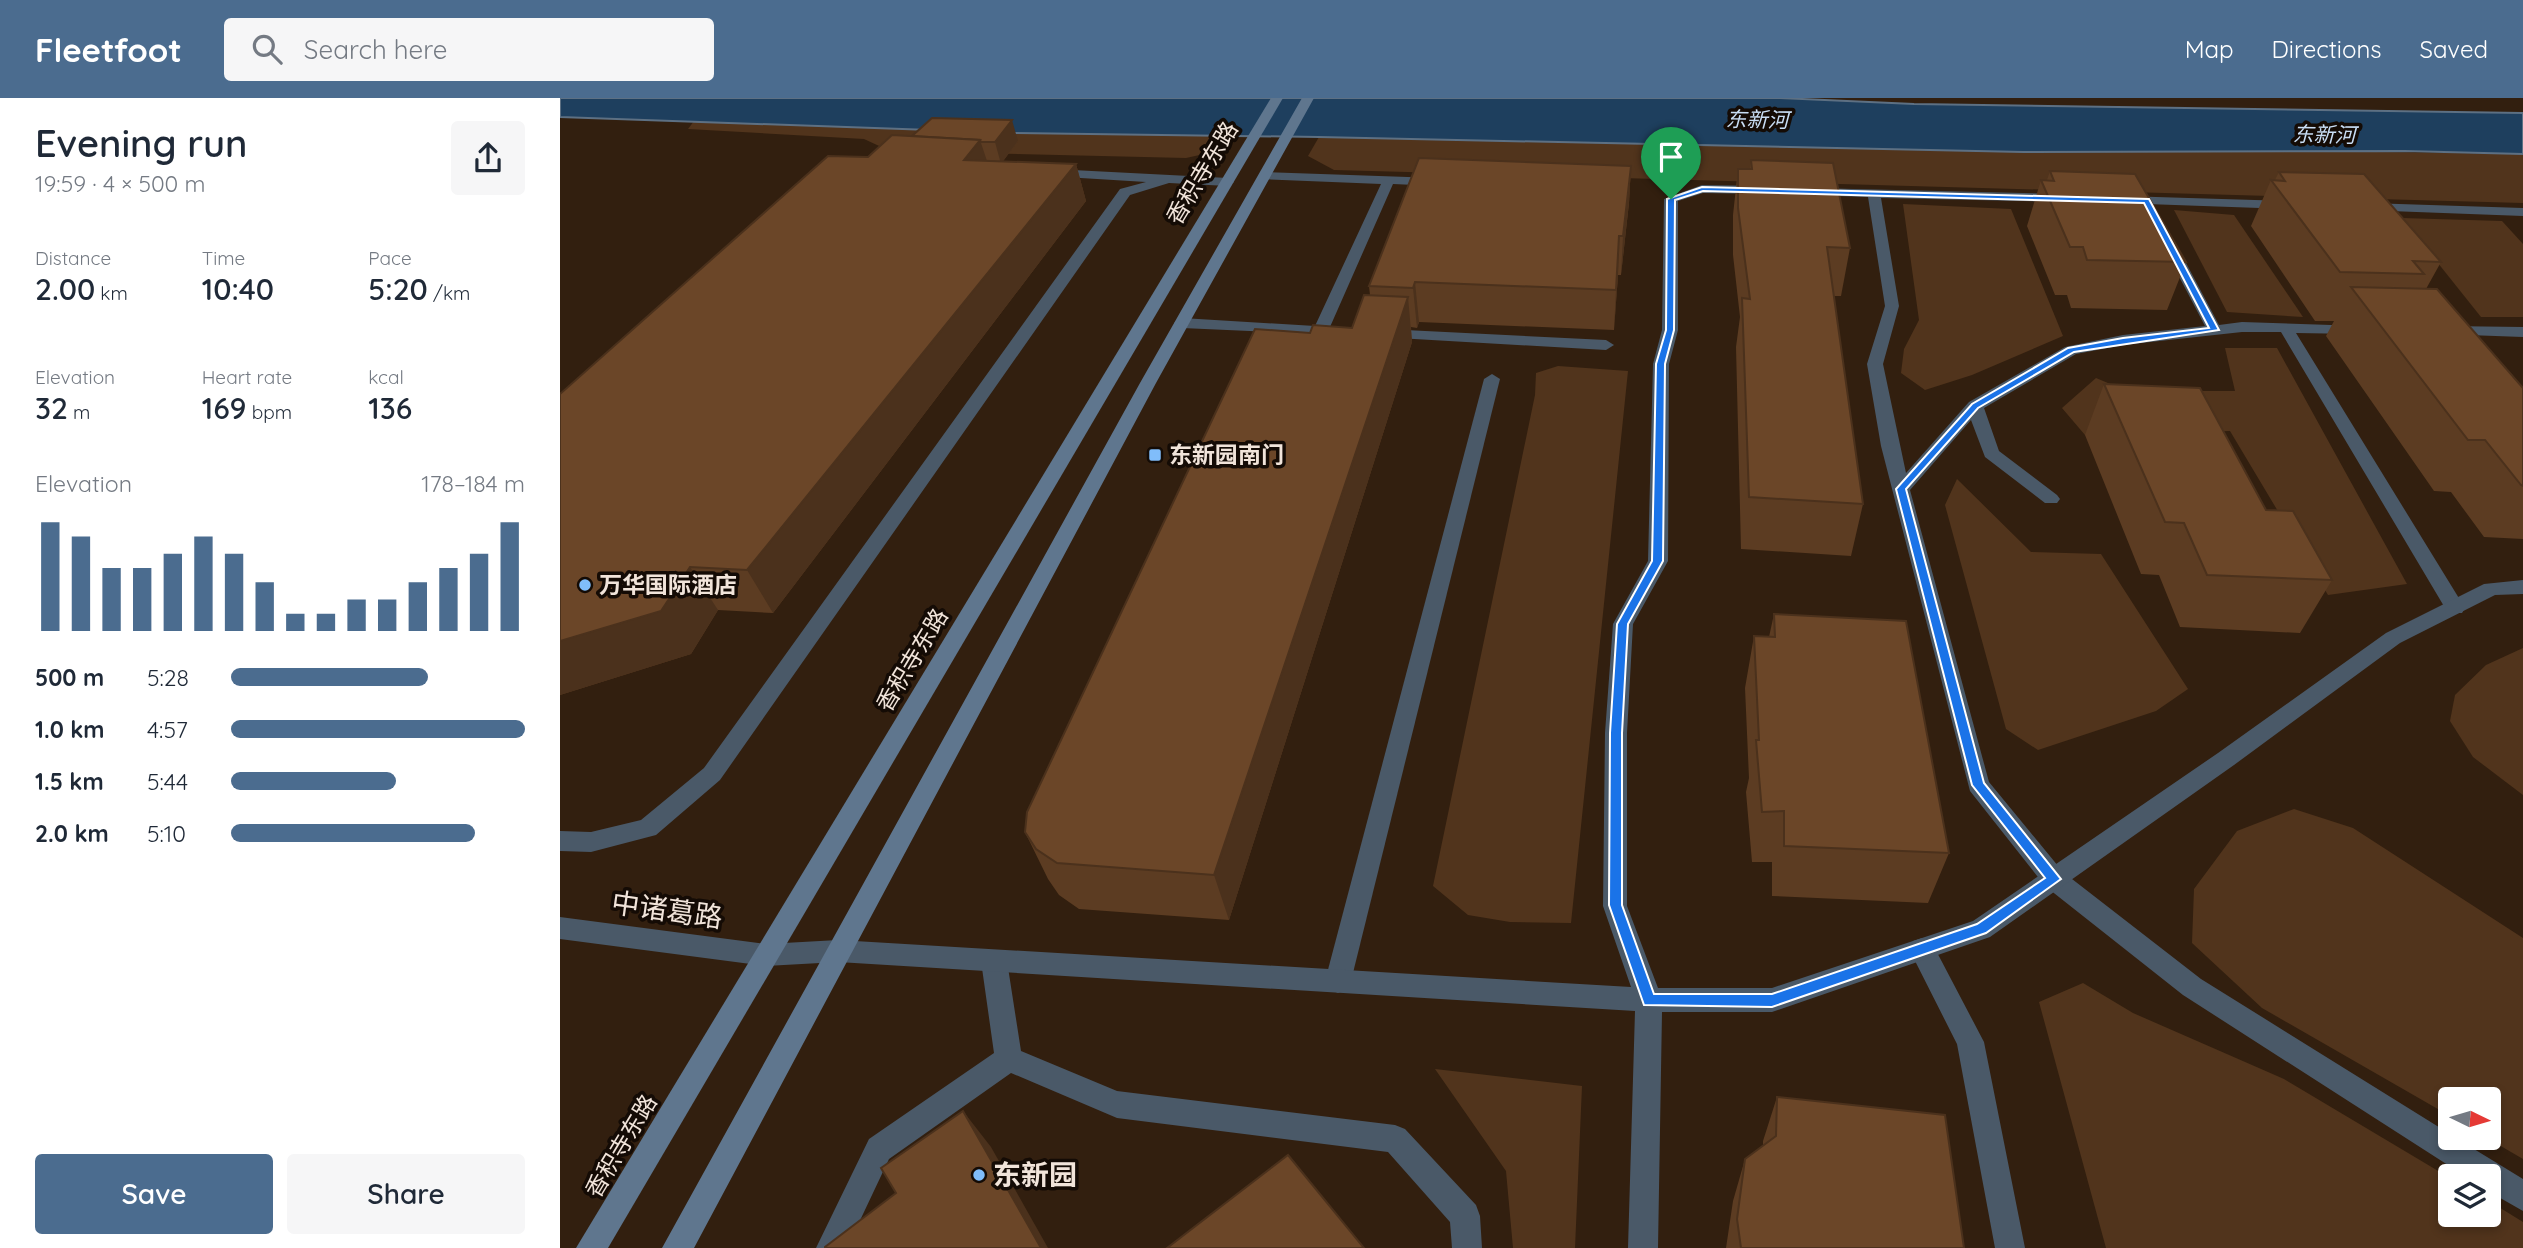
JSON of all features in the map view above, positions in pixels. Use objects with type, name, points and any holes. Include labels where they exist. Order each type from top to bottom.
[{"type":"main road","name":"香积寺东路","points":[[591,1248],[1277,98]]},
{"type":"main road","points":[[677,1248],[1182,323],[1308,98]]},
{"type":"street","points":[[1042,172],[1228,182]]},
{"type":"street","points":[[1264,176],[1457,182]]},
{"type":"street","points":[[560,841],[591,842],[648,828],[712,774],[1125,192],[1168,179]]},
{"type":"street","points":[[1320,331],[1389,180]]},
{"type":"street","points":[[1643,1248],[1649,1000],[1615,905],[1616,733],[1622,624],[1658,561],[1661,364],[1670,330],[1671,199],[1702,189],[2080,199]]},
{"type":"street","points":[[1874,193],[1892,306],[1875,364],[1901,489],[1978,785],[2054,879],[2192,987],[2523,1196]]},
{"type":"street","points":[[2106,200],[2149,207],[2298,205]]},
{"type":"street","points":[[2365,211],[2523,212]]},
{"type":"street","points":[[2165,236],[2214,330]]},
{"type":"street","points":[[1182,323],[1606,345]]},
{"type":"street","points":[[2422,330],[2459,326],[2523,332]]},
{"type":"street","points":[[1901,489],[1975,406],[2071,350],[2123,340],[2242,327],[2368,329]]},
{"type":"street","points":[[2286,328],[2455,608]]},
{"type":"street","points":[[1338,981],[1492,379]]},
{"type":"street","points":[[1975,406],[1992,453],[2051,499]]},
{"type":"street","name":"中诸葛路","points":[[560,928],[766,955],[838,951],[1649,1000],[1772,1000],[1981,929],[2393,638],[2491,589],[2523,587]]},
{"type":"street","points":[[1922,949],[1970,1042],[2010,1248]]},
{"type":"street","points":[[994,961],[1009,1059]]},
{"type":"street","points":[[831,1248],[879,1149],[1009,1059]]},
{"type":"street","points":[[1009,1059],[1117,1104],[1395,1139],[1465,1216],[1467,1248]]},
{"type":"shaded area","points":[[694,121],[1015,133],[1220,136],[1204,154],[1186,158],[890,151],[864,139],[688,129]]},
{"type":"shaded area","points":[[1319,137],[2523,154],[2523,203],[1334,170],[1308,156]]},
{"type":"shaded area","points":[[1903,204],[2011,209],[2063,336],[1972,375],[1925,390],[1901,373],[1904,349],[1919,320]]},
{"type":"shaded area","points":[[2174,210],[2234,215],[2303,317],[2227,312]]},
{"type":"shaded area","points":[[2402,218],[2502,221],[2523,244],[2523,317],[2481,317]]},
{"type":"shaded area","points":[[2225,348],[2277,348],[2407,584],[2328,595],[2230,431],[2085,435],[2062,408],[2096,378],[2127,391],[2235,391]]},
{"type":"shaded area","points":[[1558,366],[1628,371],[1571,923],[1510,922],[1468,915],[1433,886],[1535,395],[1536,373]]},
{"type":"shaded area","points":[[1957,479],[2031,552],[2101,554],[2188,689],[2156,711],[2038,750],[2006,729],[1945,505]]},
{"type":"shaded area","points":[[2523,648],[2523,795],[2473,757],[2450,721],[2455,695],[2486,665]]},
{"type":"shaded area","points":[[2294,809],[2353,828],[2523,938],[2523,1159],[2501,1146],[2501,1087],[2438,1087],[2438,1109],[2262,1008],[2192,943],[2194,889],[2237,831]]},
{"type":"shaded area","points":[[2083,983],[2133,1013],[2284,1079],[2438,1171],[2438,1227],[2501,1227],[2501,1208],[2523,1222],[2523,1248],[2106,1248],[2039,1002]]},
{"type":"shaded area","points":[[1435,1069],[1582,1086],[1575,1248],[1513,1248],[1506,1171]]},
{"type":"water","name":"东新河","points":[[560,98],[1780,98],[1914,104],[2523,113],[2523,154],[2405,151],[2023,152],[1015,133],[560,117]]},
{"type":"building","points":[[932,118],[1012,120],[995,142],[912,136]]},
{"type":"building","points":[[892,135],[980,140],[964,160],[1076,164],[747,570],[690,567],[661,611],[560,641],[560,394],[828,156],[868,157]]},
{"type":"building","points":[[1419,158],[1631,166],[1623,236],[1619,236],[1616,290],[1415,282],[1413,288],[1369,286]]},
{"type":"building","points":[[1751,160],[1833,163],[1850,248],[1827,247],[1863,504],[1749,497],[1742,298],[1750,299],[1738,208],[1738,169],[1752,169]]},
{"type":"building","points":[[2050,171],[2135,174],[2186,262],[2087,260],[2083,247],[2070,247],[2041,180],[2054,181]]},
{"type":"building","points":[[2279,172],[2364,174],[2441,262],[2413,261],[2424,274],[2340,272],[2271,180],[2285,181]]},
{"type":"building","points":[[2351,287],[2437,289],[2523,388],[2523,486],[2485,440],[2468,440]]},
{"type":"building","points":[[1364,295],[1408,297],[1214,875],[1057,863],[1036,849],[1025,832],[1027,812],[1255,329],[1310,333],[1313,325],[1352,328]]},
{"type":"building","points":[[2104,384],[2200,388],[2266,510],[2293,511],[2332,580],[2207,575],[2184,523],[2165,522]]},
{"type":"building","points":[[1774,614],[1906,621],[1949,853],[1784,846],[1784,811],[1762,812],[1756,740],[1759,740],[1754,636],[1775,637]]},
{"type":"building","points":[[1777,1097],[1945,1115],[1964,1248],[1741,1248],[1737,1219],[1745,1159],[1776,1136]]},
{"type":"building","points":[[963,1111],[1041,1248],[825,1248],[896,1193],[881,1168]]},
{"type":"building","points":[[1288,1155],[1364,1248],[1167,1248]]},
{"type":"place","name":"东新园南门","points":[[1155,455]]},
{"type":"place","name":"万华国际酒店","points":[[585,585]]},
{"type":"place","name":"东新园","points":[[979,1175]]},
{"type":"route","points":[[1702,189],[2146,201],[2214,330],[2123,340],[2071,350],[1975,406],[1901,489],[1978,785],[2054,879],[1981,929],[1772,1000],[1649,1000],[1615,905],[1616,733],[1622,624],[1658,561],[1661,364],[1670,330],[1671,199],[1702,189]]}]
